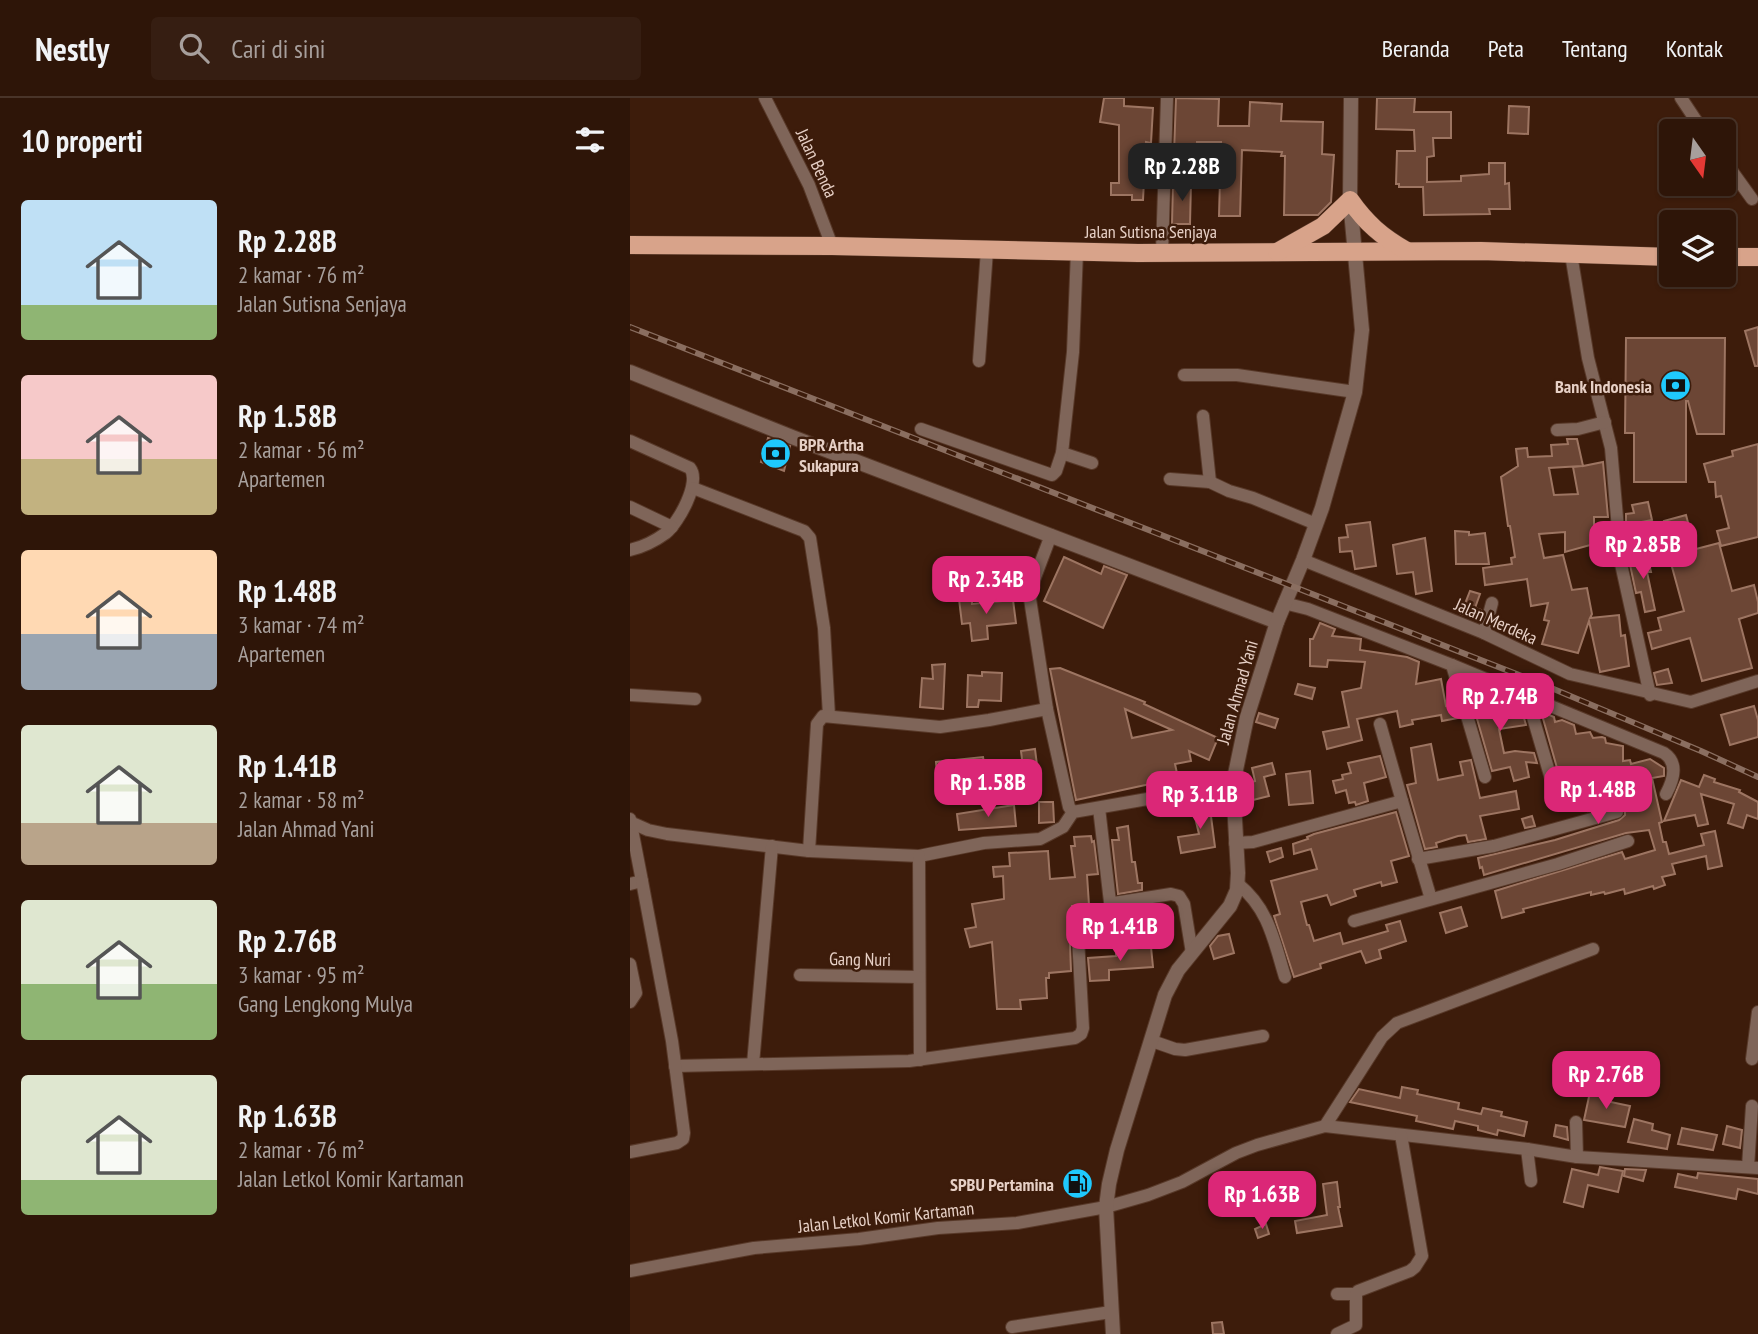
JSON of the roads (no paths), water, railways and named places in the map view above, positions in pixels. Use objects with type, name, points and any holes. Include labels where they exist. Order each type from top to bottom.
[{"type":"main road","points":[[1277,252],[1323,226],[1350,200],[1373,229],[1409,252]]},
{"type":"main road","name":"Jalan Sutisna Senjaya","points":[[630,245],[1162,252],[1481,251],[1659,257]]},
{"type":"main road","points":[[1736,257],[1758,257]]},
{"type":"street","name":"Jalan Benda","points":[[765,98],[809,185],[832,246]]},
{"type":"street","points":[[1162,252],[1167,98]]},
{"type":"street","name":"Jalan Ahmad Yani","points":[[1238,884],[1233,784],[1247,717],[1277,622],[1331,479],[1355,392],[1362,330],[1350,200],[1350,98]]},
{"type":"street","points":[[1681,98],[1695,119]]},
{"type":"street","points":[[1736,177],[1752,199]]},
{"type":"street","points":[[979,361],[987,250]]},
{"type":"street","points":[[921,429],[1052,475],[1056,471],[1062,453],[1073,352],[1077,251]]},
{"type":"street","points":[[1570,254],[1588,358],[1613,463],[1621,564],[1650,695]]},
{"type":"street","points":[[630,372],[792,437],[1277,622]]},
{"type":"street","points":[[1185,375],[1237,375],[1355,392]]},
{"type":"street","points":[[1203,416],[1210,482]]},
{"type":"street","points":[[1557,430],[1578,429],[1605,422]]},
{"type":"street","points":[[630,441],[690,468],[694,475],[693,488],[672,527],[652,542],[630,550]]},
{"type":"street","points":[[1062,453],[1092,463]]},
{"type":"street","points":[[1170,479],[1210,482],[1316,524]]},
{"type":"street","points":[[693,488],[804,531],[810,538],[821,608],[829,716]]},
{"type":"street","points":[[630,507],[672,527]]},
{"type":"street","points":[[1051,535],[1034,580],[1030,599],[1048,709],[1069,807],[1073,812]]},
{"type":"street","name":"Jalan Merdeka","points":[[1300,567],[1484,633],[1570,674],[1650,695],[1693,702],[1758,681]]},
{"type":"street","points":[[1284,603],[1308,609],[1452,665],[1668,756],[1673,763],[1673,779],[1666,794]]},
{"type":"street","points":[[1484,633],[1492,603]]},
{"type":"street","points":[[1452,665],[1485,777]]},
{"type":"street","points":[[630,695],[695,699]]},
{"type":"street","points":[[1527,696],[1557,799]]},
{"type":"street","points":[[809,851],[817,724],[821,717],[940,727],[1048,709]]},
{"type":"street","points":[[1380,724],[1431,899]]},
{"type":"street","points":[[630,821],[648,830],[667,834],[809,851],[919,856],[984,843],[1040,839],[1063,827],[1073,812],[1233,784]]},
{"type":"street","points":[[1235,843],[1253,842],[1402,801]]},
{"type":"street","points":[[1099,808],[1109,900],[1113,903],[1171,894],[1179,896],[1184,904],[1192,953]]},
{"type":"street","points":[[1418,859],[1494,846],[1618,812]]},
{"type":"street","points":[[630,821],[636,882],[676,1066],[684,1127],[683,1139],[673,1144],[630,1152]]},
{"type":"street","points":[[1354,921],[1558,864],[1629,841]]},
{"type":"street","points":[[753,1064],[772,846]]},
{"type":"street","points":[[919,856],[920,1059]]},
{"type":"street","points":[[1113,1334],[1106,1207],[1115,1160],[1165,995],[1178,970],[1230,906],[1238,884],[1262,909],[1285,977]]},
{"type":"street","points":[[676,1066],[920,1059],[1072,1039],[1080,1035],[1083,1024],[1077,920]]},
{"type":"street","points":[[1325,1126],[1382,1037],[1397,1023],[1593,949]]},
{"type":"street","points":[[630,964],[636,993],[630,1002]]},
{"type":"street","name":"Gang Nuri","points":[[800,975],[919,977]]},
{"type":"street","points":[[1752,1059],[1758,1012]]},
{"type":"street","points":[[1152,1041],[1185,1050],[1263,1036]]},
{"type":"street","points":[[1752,1106],[1753,1168]]},
{"type":"street","points":[[1576,1122],[1577,1157]]},
{"type":"street","name":"Jalan Letkol Komir Kartaman","points":[[630,1271],[754,1248],[859,1239],[938,1228],[1017,1223],[1106,1207],[1175,1185],[1257,1144],[1325,1126],[1577,1157],[1753,1168]]},
{"type":"street","points":[[1337,1294],[1356,1294],[1362,1289],[1410,1272],[1422,1256],[1401,1135]]},
{"type":"street","points":[[1527,1149],[1531,1181]]},
{"type":"street","points":[[1337,1334],[1356,1325],[1356,1294]]},
{"type":"street","points":[[1012,1327],[1111,1312]]},
{"type":"railway","points":[[630,327],[1537,682],[1758,777]]},
{"type":"place","name":"Bank Indonesia","points":[[1675,386]]},
{"type":"place","name":"BPR Artha Sukapura","points":[[776,454]]},
{"type":"place","name":"SPBU Pertamina","points":[[1077,1184]]}]
